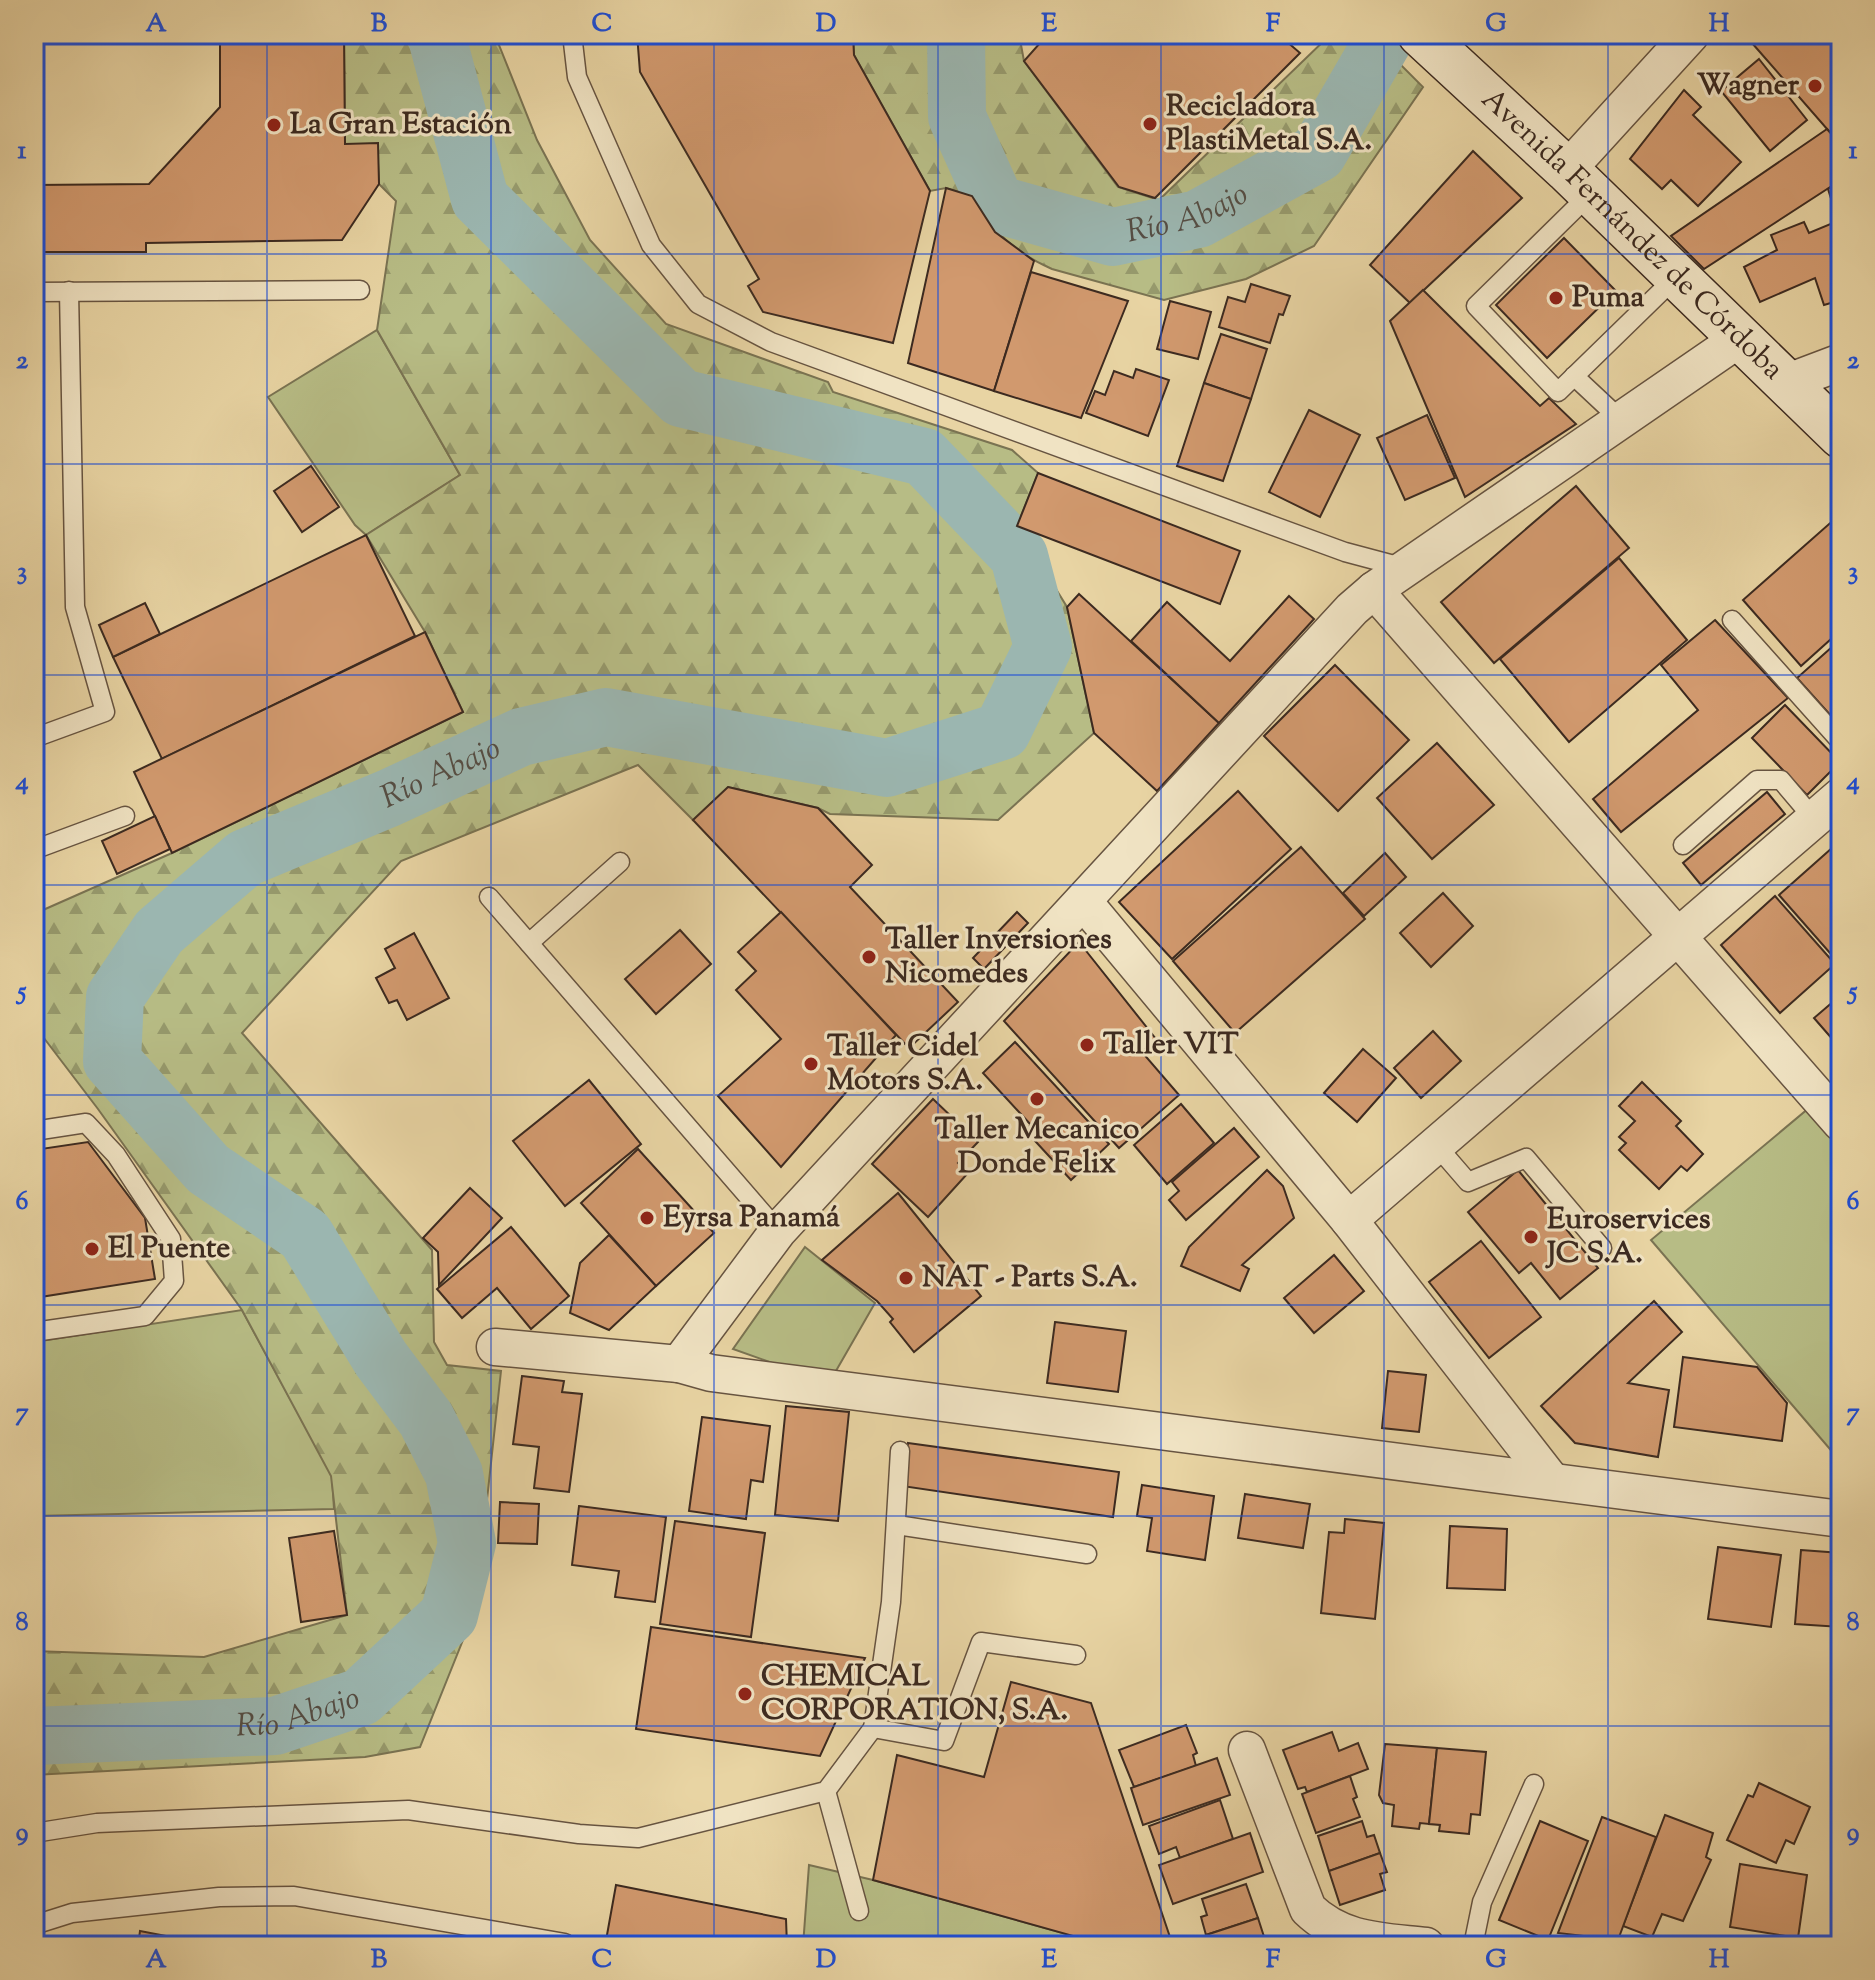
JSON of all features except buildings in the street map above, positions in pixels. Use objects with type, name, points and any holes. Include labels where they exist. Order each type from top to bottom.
[{"type":"main road","name":"Avenida Fernández de Córdoba","points":[[1420,34],[1579,182],[1841,436]]},
{"type":"street","points":[[1579,182],[1691,34]]},
{"type":"street","points":[[679,1364],[778,1231],[1352,609],[1374,590],[1739,339]]},
{"type":"street","points":[[1788,382],[1841,362]]},
{"type":"street","points":[[1374,590],[1841,1123]]},
{"type":"street","points":[[1349,1220],[1828,808]]},
{"type":"street","points":[[1083,901],[1349,1220],[1551,1480]]},
{"type":"street","points":[[495,1347],[679,1364],[727,1375],[1841,1519]]},
{"type":"street","points":[[1247,1750],[1308,1909],[1321,1922],[1344,1934],[1426,1946]]},
{"type":"lane","points":[[572,34],[577,77],[651,245],[698,304],[771,342],[1345,552],[1408,569]]},
{"type":"lane","points":[[1579,182],[1476,306],[1558,392],[1676,277]]},
{"type":"lane","points":[[34,292],[360,290]]},
{"type":"lane","points":[[34,738],[105,712],[75,607],[69,291]]},
{"type":"lane","points":[[1574,376],[1621,420]]},
{"type":"lane","points":[[1732,620],[1841,742]]},
{"type":"lane","points":[[1683,845],[1757,780],[1781,780],[1828,808]]},
{"type":"lane","points":[[34,844],[36,849],[125,816]]},
{"type":"lane","points":[[529,943],[620,862]]},
{"type":"lane","points":[[489,897],[778,1231]]},
{"type":"lane","points":[[34,1131],[86,1123],[116,1155],[171,1239],[174,1281],[145,1316],[34,1332]]},
{"type":"lane","points":[[1436,1145],[1468,1182],[1526,1158],[1602,1248]]},
{"type":"lane","points":[[34,1833],[97,1823],[408,1810],[579,1834],[638,1838],[826,1791],[873,1728],[891,1602],[900,1451]]},
{"type":"lane","points":[[897,1525],[1087,1554]]},
{"type":"lane","points":[[873,1728],[944,1741],[981,1642],[1076,1655]]},
{"type":"lane","points":[[1473,1946],[1482,1902],[1534,1784]]},
{"type":"lane","points":[[826,1791],[859,1911]]},
{"type":"lane","points":[[34,1925],[72,1913],[204,1898],[294,1896],[565,1943]]},
{"type":"green space","points":[[344,34],[497,34],[537,140],[590,240],[666,324],[828,382],[833,392],[1012,450],[1038,473],[1017,526],[1067,607],[1094,733],[998,820],[830,814],[818,808],[728,787],[693,820],[638,765],[401,861],[242,1033],[432,1250],[434,1342],[447,1365],[501,1371],[475,1610],[420,1747],[365,1757],[34,1775],[34,1651],[204,1657],[347,1615],[331,1476],[242,1310],[34,1025],[34,914],[172,853],[463,712],[425,632],[366,535],[460,475],[377,330],[396,201],[379,184],[377,144],[345,144]]},
{"type":"green space","points":[[853,34],[1019,34],[1024,61],[1118,187],[1159,200],[1331,34],[1370,34],[1423,87],[1314,246],[1246,279],[1164,300],[1052,269],[1025,255],[1005,239],[972,196],[946,188],[930,191],[854,55]]},
{"type":"green space","points":[[377,330],[460,475],[366,535],[355,525],[268,397]]},
{"type":"green space","points":[[1809,1108],[1841,1145],[1841,1462],[1651,1240]]},
{"type":"green space","points":[[805,1247],[875,1303],[829,1383],[733,1349]]},
{"type":"green space","points":[[242,1310],[332,1476],[334,1509],[34,1516],[34,1342]]},
{"type":"green space","points":[[809,1865],[1077,1937],[1083,1946],[803,1946]]},
{"type":"waterway","name":"Río Abajo","points":[[34,1736],[275,1726],[361,1697],[449,1615],[467,1543],[454,1474],[426,1419],[381,1359],[305,1235],[208,1169],[112,1061],[115,997],[159,932],[245,858],[389,798],[521,737],[606,717],[887,768],[1002,731],[1043,647],[1019,556],[924,457],[681,398],[480,199],[436,34]]},
{"type":"waterway","name":"Río Abajo","points":[[956,34],[957,117],[996,204],[1113,237],[1198,219],[1318,153],[1387,34]]},
{"type":"place","name":"Wagner","points":[[1815,86]]},
{"type":"place","name":"Recicladora PlastiMetal S.A.","points":[[1150,124]]},
{"type":"place","name":"La Gran Estación","points":[[274,125]]},
{"type":"place","name":"Puma","points":[[1556,298]]},
{"type":"place","name":"Taller Inversiones Nicomedes","points":[[869,957]]},
{"type":"place","name":"Taller VIT","points":[[1087,1045]]},
{"type":"place","name":"Taller Cidel Motors S.A.","points":[[811,1064]]},
{"type":"place","name":"Taller Mecanico Donde Felix","points":[[1037,1099]]},
{"type":"place","name":"Eyrsa Panamá","points":[[647,1218]]},
{"type":"place","name":"Euroservices JC S.A.","points":[[1531,1237]]},
{"type":"place","name":"El Puente","points":[[92,1249]]},
{"type":"place","name":"NAT - Parts S.A.","points":[[906,1278]]},
{"type":"place","name":"CHEMICAL CORPORATION, S.A.","points":[[745,1694]]}]
